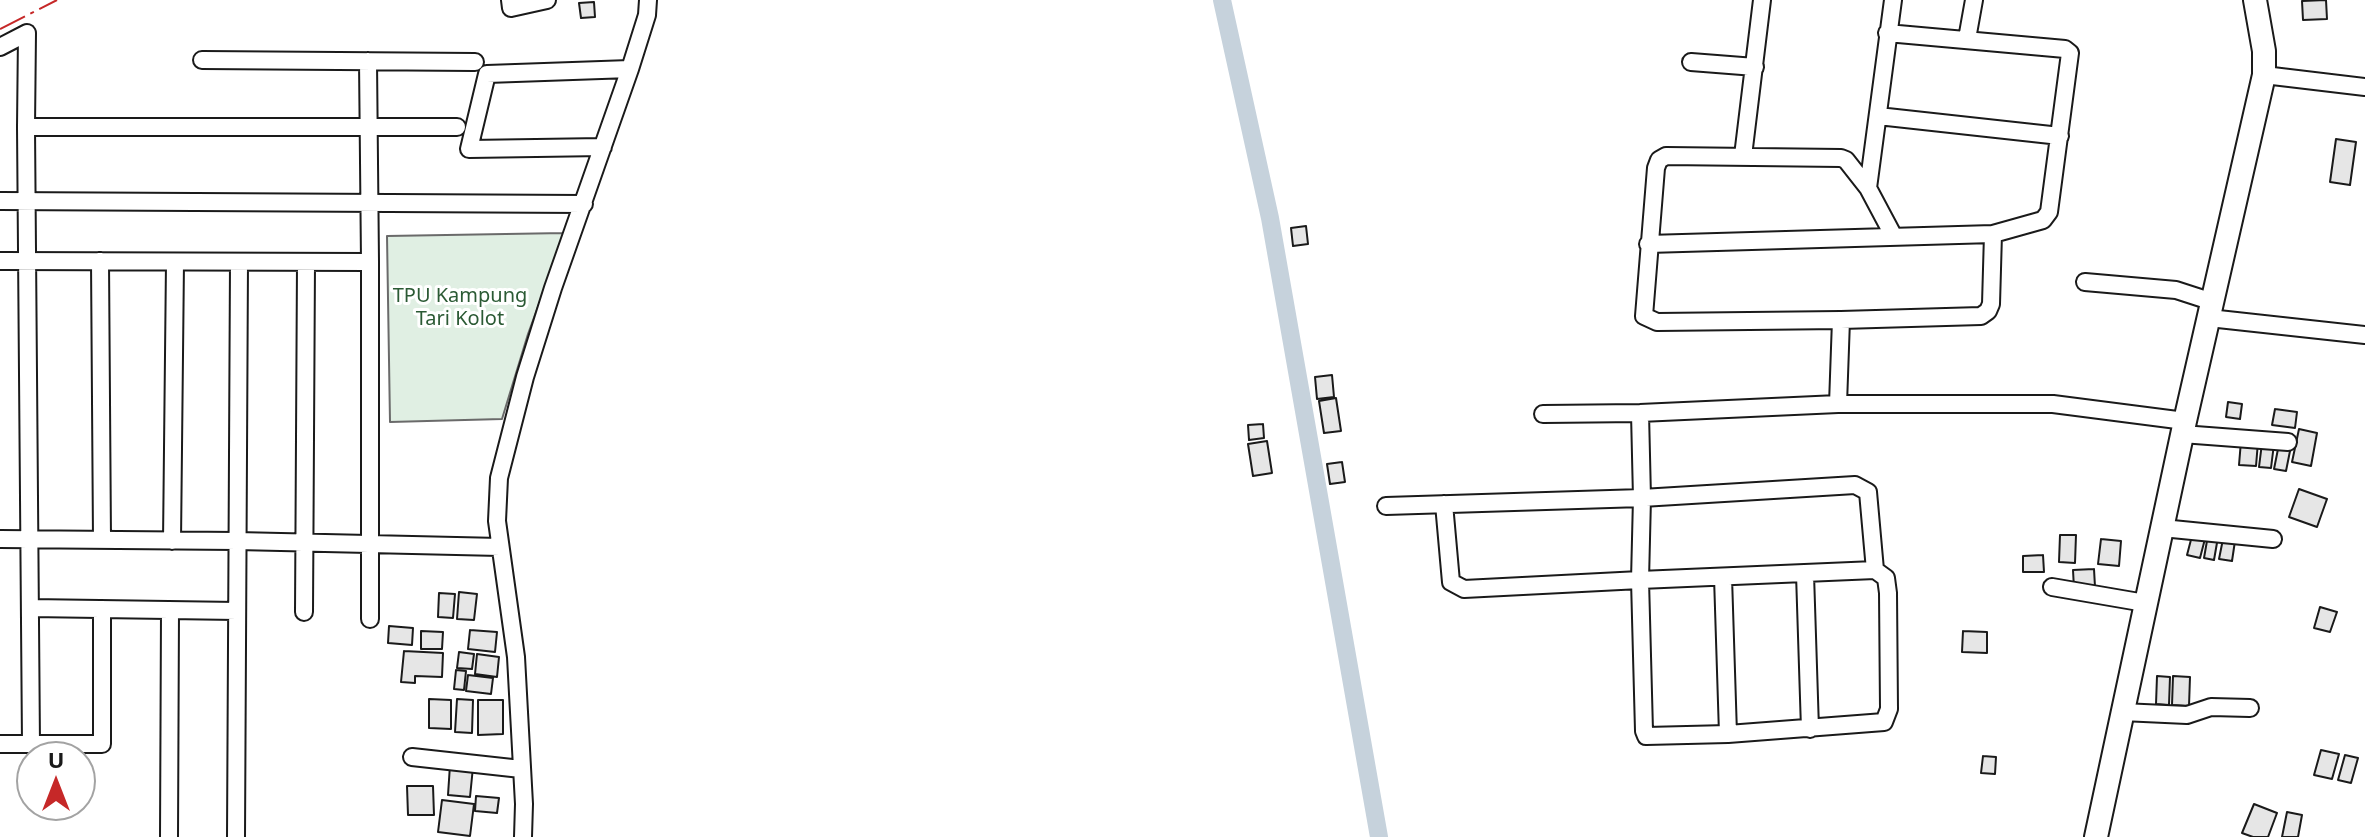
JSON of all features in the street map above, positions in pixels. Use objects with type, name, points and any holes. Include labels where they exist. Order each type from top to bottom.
[{"type":"street","points":[[510,0],[511,8],[547,0]]},
{"type":"street","points":[[523,837],[516,657],[500,547],[497,497],[505,450],[553,288],[630,69],[647,15],[648,0]]},
{"type":"street","points":[[1743,156],[1762,0]]},
{"type":"street","points":[[1868,188],[1893,0]]},
{"type":"street","points":[[1967,39],[1974,0]]},
{"type":"street","points":[[2096,837],[2183,427],[2264,75],[2262,37],[2255,0]]},
{"type":"street","points":[[0,35],[27,33]]},
{"type":"street","points":[[0,47],[27,33]]},
{"type":"street","points":[[27,33],[31,741]]},
{"type":"street","points":[[1648,244],[1993,234],[2043,220],[2049,212],[2070,53],[2065,49],[1887,33]]},
{"type":"street","points":[[202,60],[475,62]]},
{"type":"street","points":[[368,61],[370,619]]},
{"type":"street","points":[[1691,62],[1755,67]]},
{"type":"street","points":[[603,147],[469,149],[487,74],[630,69]]},
{"type":"street","points":[[2264,75],[2365,87]]},
{"type":"street","points":[[1878,116],[2060,136]]},
{"type":"street","points":[[26,127],[457,127]]},
{"type":"street","points":[[1893,235],[1868,188],[1841,158],[1666,156],[1659,160],[1656,168],[1644,316],[1651,321],[1841,320],[1985,314],[1991,304],[1993,234]]},
{"type":"street","points":[[0,201],[584,204]]},
{"type":"street","points":[[0,261],[370,262]]},
{"type":"street","points":[[100,261],[102,540]]},
{"type":"street","points":[[172,541],[175,262]]},
{"type":"street","points":[[236,837],[239,262]]},
{"type":"street","points":[[304,612],[306,263]]},
{"type":"street","points":[[2085,282],[2176,290],[2211,310],[2365,335]]},
{"type":"street","points":[[1838,404],[1841,320]]},
{"type":"street","points":[[1543,414],[1838,404],[2053,404],[2288,442]]},
{"type":"street","points":[[1444,504],[1451,582],[1464,589],[1640,580],[1875,570],[1883,574],[1887,583],[1889,714],[1882,724],[1650,737],[1644,733],[1640,580],[1640,413]]},
{"type":"street","points":[[1386,506],[1642,498],[1855,485],[1868,492],[1875,570]]},
{"type":"street","points":[[2162,528],[2273,539]]},
{"type":"street","points":[[0,539],[500,547]]},
{"type":"street","points":[[1805,574],[1810,729]]},
{"type":"street","points":[[1723,577],[1728,734]]},
{"type":"street","points":[[2052,587],[2145,603]]},
{"type":"street","points":[[31,608],[237,611]]},
{"type":"street","points":[[96,744],[102,744],[102,609]]},
{"type":"street","points":[[169,837],[170,611]]},
{"type":"street","points":[[2122,712],[2187,715],[2211,707],[2250,708]]},
{"type":"street","points":[[412,757],[521,769]]},
{"type":"green space","name":"TPU Kampung Tari Kolot","points":[[565,233],[528,334],[502,419],[390,422],[387,236]]},
{"type":"building","points":[[2326,0],[2327,19],[2303,20],[2302,1]]},
{"type":"building","points":[[594,2],[595,17],[581,18],[579,3]]},
{"type":"building","points":[[2336,139],[2356,142],[2350,185],[2330,182]]},
{"type":"building","points":[[1306,226],[1308,244],[1293,246],[1291,228]]},
{"type":"building","points":[[1332,375],[1334,397],[1317,399],[1315,377]]},
{"type":"building","points":[[1336,398],[1341,431],[1324,433],[1319,401]]},
{"type":"building","points":[[2228,402],[2242,404],[2240,419],[2226,417]]},
{"type":"building","points":[[2275,409],[2297,412],[2295,428],[2272,425]]},
{"type":"building","points":[[1263,424],[1264,438],[1249,440],[1248,425]]},
{"type":"building","points":[[2299,429],[2317,433],[2311,466],[2292,462]]},
{"type":"building","points":[[1267,441],[1272,473],[1253,476],[1248,444]]},
{"type":"building","points":[[2241,441],[2258,442],[2256,466],[2239,465]]},
{"type":"building","points":[[2262,443],[2274,444],[2271,468],[2259,467]]},
{"type":"building","points":[[2279,444],[2291,446],[2286,471],[2274,469]]},
{"type":"building","points":[[1342,462],[1345,482],[1330,484],[1327,464]]},
{"type":"building","points":[[2299,489],[2327,499],[2317,527],[2289,517]]},
{"type":"building","points":[[2193,532],[2206,535],[2200,558],[2187,555]]},
{"type":"building","points":[[2060,535],[2076,535],[2075,563],[2059,562]]},
{"type":"building","points":[[2208,535],[2218,537],[2214,560],[2204,558]]},
{"type":"building","points":[[2101,539],[2121,541],[2119,566],[2098,564]]},
{"type":"building","points":[[2223,539],[2235,541],[2232,561],[2219,559]]},
{"type":"building","points":[[2043,555],[2044,572],[2023,572],[2023,556]]},
{"type":"building","points":[[2094,569],[2095,587],[2074,589],[2073,570]]},
{"type":"building","points":[[459,592],[477,594],[474,620],[457,619]]},
{"type":"building","points":[[439,593],[455,594],[453,618],[438,617]]},
{"type":"building","points":[[2320,607],[2337,612],[2330,632],[2314,628]]},
{"type":"building","points":[[389,626],[413,628],[412,645],[388,643]]},
{"type":"building","points":[[470,630],[497,632],[495,652],[468,649]]},
{"type":"building","points":[[421,631],[443,632],[442,649],[421,649]]},
{"type":"building","points":[[1963,631],[1987,632],[1987,653],[1962,652]]},
{"type":"building","points":[[404,651],[443,653],[442,677],[415,676],[415,683],[401,682]]},
{"type":"building","points":[[459,652],[474,654],[472,669],[457,668]]},
{"type":"building","points":[[477,654],[499,657],[497,677],[475,674]]},
{"type":"building","points":[[456,670],[466,671],[464,690],[454,689]]},
{"type":"building","points":[[468,675],[493,678],[491,694],[466,691]]},
{"type":"building","points":[[2157,676],[2170,677],[2169,705],[2156,704]]},
{"type":"building","points":[[2173,676],[2190,677],[2189,706],[2172,705]]},
{"type":"building","points":[[429,699],[451,700],[451,729],[429,728]]},
{"type":"building","points":[[457,699],[473,700],[472,733],[455,732]]},
{"type":"building","points":[[478,700],[503,700],[503,734],[478,735]]},
{"type":"building","points":[[2321,750],[2339,754],[2332,779],[2314,775]]},
{"type":"building","points":[[2345,755],[2358,758],[2351,783],[2338,780]]},
{"type":"building","points":[[1983,756],[1996,757],[1995,774],[1981,773]]},
{"type":"building","points":[[450,765],[473,767],[470,797],[448,795]]},
{"type":"building","points":[[407,786],[433,786],[434,815],[408,815]]},
{"type":"building","points":[[476,796],[499,798],[497,813],[475,811]]},
{"type":"building","points":[[442,800],[474,804],[470,836],[438,832]]},
{"type":"building","points":[[2254,804],[2277,813],[2268,837],[2242,833]]},
{"type":"building","points":[[2287,812],[2302,815],[2298,837],[2282,837]]},
{"type":"waterway","points":[[1222,0],[1270,218],[1379,837]]},
{"type":"power","points":[[0,29],[57,0]]}]
